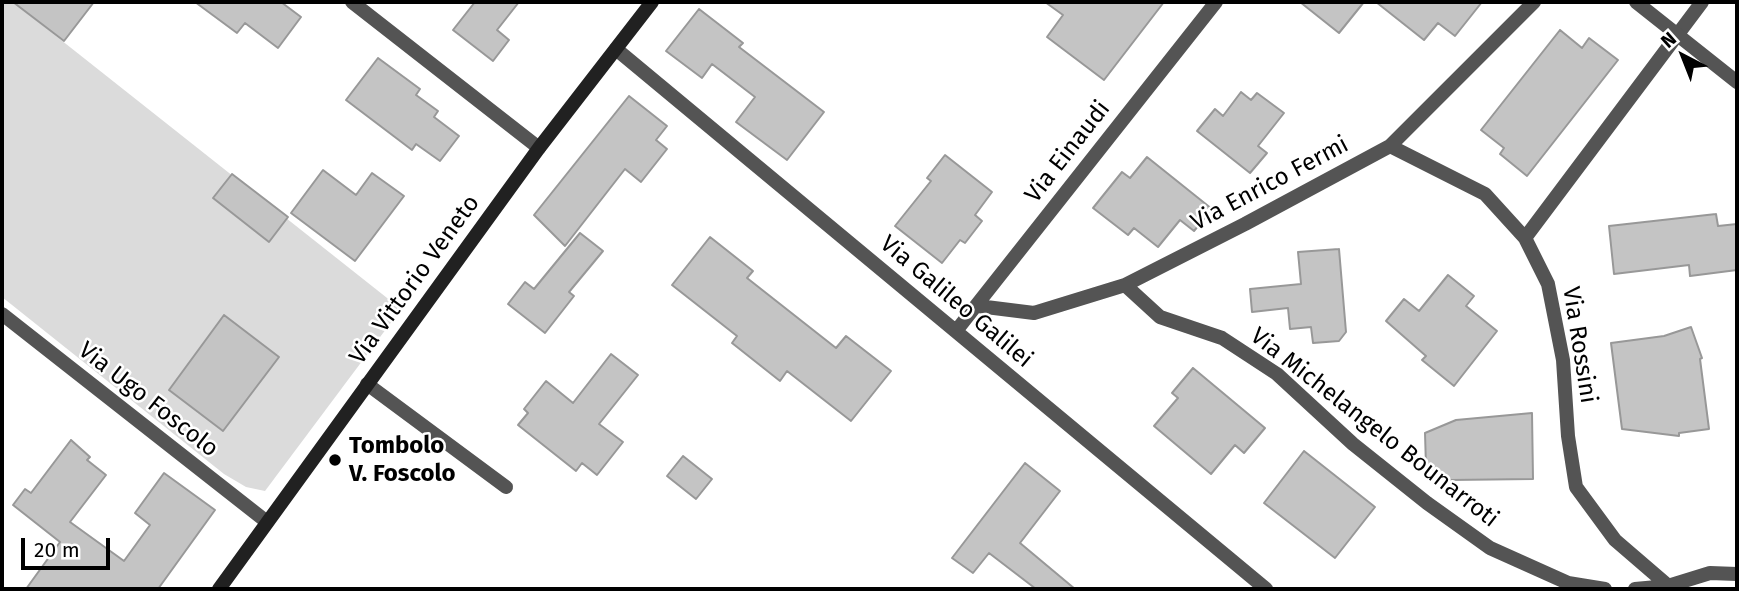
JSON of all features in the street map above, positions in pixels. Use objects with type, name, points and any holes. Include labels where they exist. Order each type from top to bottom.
[{"type":"main road","name":"Via Vittorio Veneto","points":[[219,589],[539,148],[652,2]]},
{"type":"street","points":[[352,2],[539,148]]},
{"type":"street","name":"Via Einaudi","points":[[956,331],[1216,2]]},
{"type":"street","name":"Via Enrico Fermi","points":[[978,306],[1034,313],[1125,285],[1390,146],[1519,20],[1534,2]]},
{"type":"street","points":[[1636,2],[1737,82]]},
{"type":"street","points":[[1525,238],[1702,2]]},
{"type":"street","name":"Via Galileo Galilei","points":[[617,49],[1266,589]]},
{"type":"street","name":"Via Rossini","points":[[1390,146],[1485,194],[1525,238],[1548,284],[1563,360],[1568,436],[1576,486],[1615,540],[1670,588]]},
{"type":"street","name":"Via Michelangelo Bounarroti","points":[[1125,285],[1160,317],[1222,338],[1278,374],[1353,444],[1427,503],[1490,548],[1568,583],[1605,589]]},
{"type":"street","name":"Via Ugo Foscolo","points":[[2,314],[267,522]]},
{"type":"street","points":[[367,384],[506,487]]},
{"type":"street","points":[[1635,589],[1670,588],[1710,573],[1737,574]]},
{"type":"shaded area","points":[[2,2],[13,2],[401,309],[265,491],[246,487],[224,474],[2,297]]},
{"type":"building","points":[[13,2],[94,2],[64,41]]},
{"type":"building","points":[[195,2],[281,2],[301,17],[278,48],[245,23],[237,33]]},
{"type":"building","points":[[475,2],[519,2],[497,30],[509,40],[493,61],[453,30]]},
{"type":"building","points":[[1045,2],[1164,2],[1104,80],[1047,37],[1063,15]]},
{"type":"building","points":[[1300,2],[1364,2],[1339,33]]},
{"type":"building","points":[[1376,2],[1482,2],[1455,36],[1438,23],[1424,40]]},
{"type":"building","points":[[699,9],[743,43],[739,47],[824,112],[787,160],[736,122],[755,97],[712,64],[702,78],[666,51]]},
{"type":"building","points":[[1560,30],[1582,48],[1589,38],[1618,60],[1527,176],[1500,154],[1504,148],[1481,130]]},
{"type":"building","points":[[378,58],[420,89],[416,95],[438,111],[434,117],[459,136],[440,161],[416,144],[412,150],[346,100]]},
{"type":"building","points":[[1241,92],[1251,100],[1257,93],[1284,113],[1258,146],[1267,153],[1250,173],[1197,131],[1215,109],[1223,116]]},
{"type":"building","points":[[629,96],[667,126],[656,140],[667,149],[641,182],[625,169],[565,246],[534,215]]},
{"type":"building","points":[[945,155],[992,192],[975,215],[982,221],[965,243],[960,240],[942,263],[895,226],[931,181],[927,178]]},
{"type":"building","points":[[1147,157],[1212,209],[1194,231],[1180,220],[1158,247],[1134,228],[1128,235],[1093,208],[1122,172],[1130,178]]},
{"type":"building","points":[[323,170],[356,195],[372,173],[404,196],[355,261],[291,213]]},
{"type":"building","points":[[232,174],[288,217],[269,242],[213,198]]},
{"type":"building","points":[[1716,214],[1718,226],[1737,224],[1737,270],[1690,276],[1689,265],[1614,274],[1609,226]]},
{"type":"building","points":[[580,233],[603,251],[569,292],[574,296],[545,333],[508,304],[525,282],[534,289]]},
{"type":"building","points":[[710,237],[753,271],[747,278],[836,348],[846,336],[891,371],[851,421],[787,371],[780,381],[732,343],[737,336],[672,285]]},
{"type":"building","points":[[1339,249],[1346,332],[1339,341],[1313,343],[1311,327],[1290,329],[1288,308],[1252,312],[1250,289],[1301,284],[1298,252]]},
{"type":"building","points":[[1448,275],[1474,296],[1466,306],[1497,331],[1454,386],[1422,360],[1426,356],[1386,321],[1404,299],[1419,311]]},
{"type":"building","points":[[224,315],[279,357],[223,431],[169,390]]},
{"type":"building","points":[[1691,327],[1702,358],[1709,429],[1679,433],[1679,436],[1622,429],[1611,343],[1664,336]]},
{"type":"building","points":[[611,354],[638,375],[599,424],[623,442],[597,475],[582,463],[576,471],[518,425],[528,413],[524,409],[546,381],[573,403]]},
{"type":"building","points":[[1193,368],[1265,428],[1244,453],[1235,445],[1211,474],[1154,426],[1178,398],[1172,393]]},
{"type":"building","points":[[1532,413],[1533,479],[1451,480],[1426,467],[1425,433],[1456,420]]},
{"type":"building","points":[[71,440],[90,457],[87,460],[106,475],[70,522],[124,561],[150,525],[135,513],[164,473],[215,510],[158,589],[26,589],[60,542],[13,505],[25,489],[31,493]]},
{"type":"building","points":[[1304,451],[1375,507],[1335,558],[1264,503]]},
{"type":"building","points":[[683,456],[712,479],[696,499],[667,476]]},
{"type":"building","points":[[1025,463],[1060,491],[1020,543],[1075,589],[1036,589],[989,553],[973,573],[952,558]]},
{"type":"place","name":"Tombolo V. Foscolo","points":[[335,460]]}]
